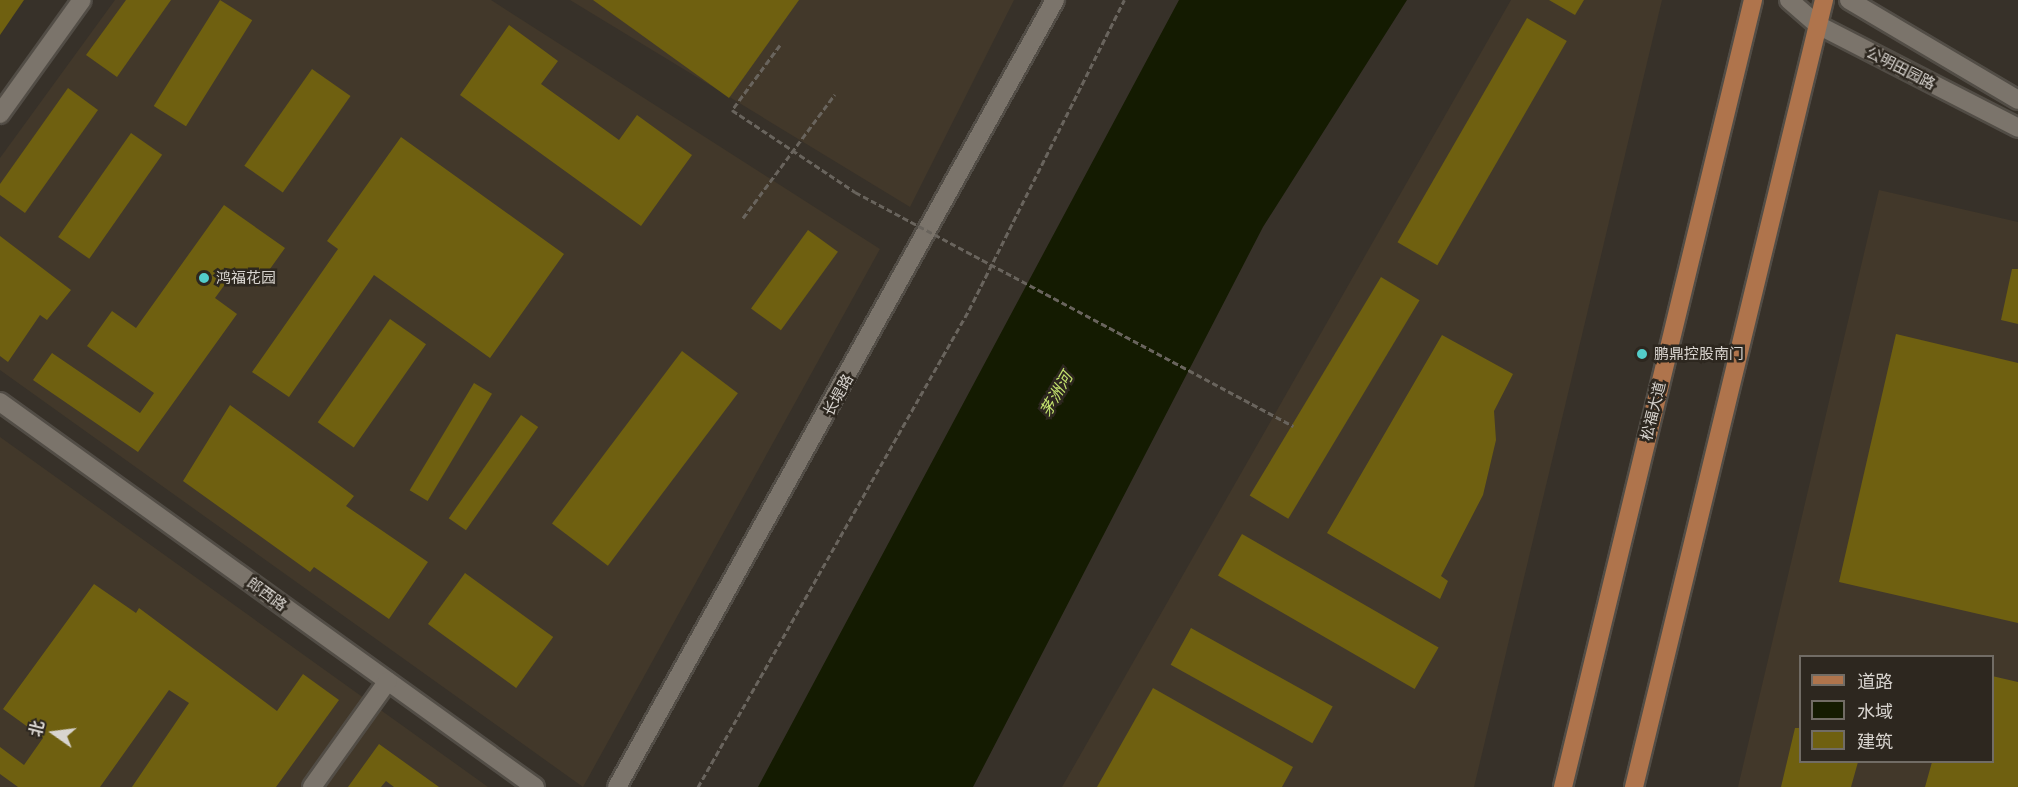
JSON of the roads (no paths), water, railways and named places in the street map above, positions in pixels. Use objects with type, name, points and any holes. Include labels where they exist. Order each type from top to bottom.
[{"type":"main road","name":"松福大道","points":[[1563,787],[1752,0]]},
{"type":"main road","points":[[1635,787],[1824,0]]},
{"type":"street","points":[[0,114],[82,0]]},
{"type":"street","name":"长堤路","points":[[617,787],[1055,0]]},
{"type":"street","name":"公明田园路","points":[[1789,0],[1818,25],[2018,128]]},
{"type":"street","name":"公明田园路","points":[[1849,0],[2018,100]]},
{"type":"street","name":"郎西路","points":[[0,402],[535,787]]},
{"type":"street","points":[[312,787],[388,681]]},
{"type":"water","name":"茅洲河","points":[[1179,0],[1407,0],[1263,227],[973,787],[758,787]]},
{"type":"place","name":"鸿福花园","points":[[204,278]]},
{"type":"place","name":"鹏鼎控股南门","points":[[1642,354]]}]
